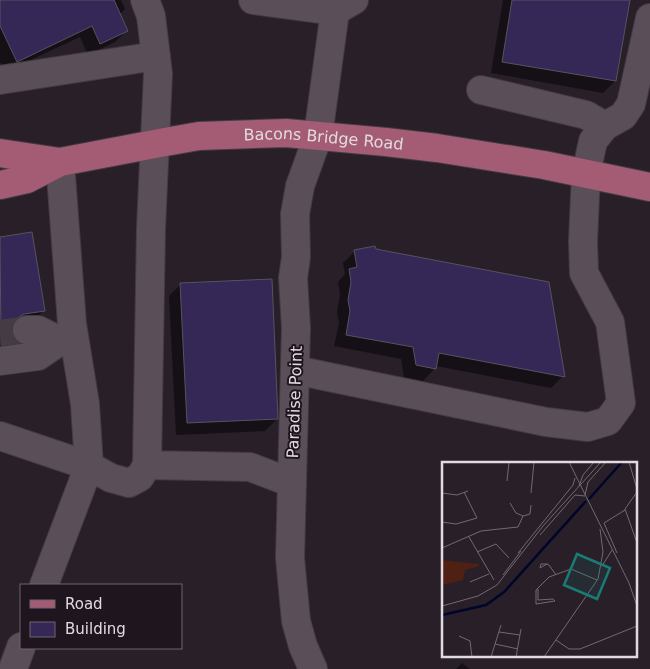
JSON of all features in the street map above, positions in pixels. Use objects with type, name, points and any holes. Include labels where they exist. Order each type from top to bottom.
[{"type":"main road","name":"Bacons Bridge Road","points":[[0,185],[27,179],[60,162],[154,144],[199,136],[286,133],[438,148],[650,187]]},
{"type":"main road","points":[[0,153],[60,162]]},
{"type":"street","points":[[0,436],[89,466],[111,478],[129,483],[140,477],[147,465],[154,144],[158,74],[151,16],[145,0]]},
{"type":"street","points":[[253,0],[344,6]]},
{"type":"street","name":"Paradise Point","points":[[313,669],[303,646],[296,621],[290,558],[296,328],[293,278],[296,257],[296,214],[300,186],[318,136],[344,6]]},
{"type":"street","points":[[295,370],[546,422],[588,427],[608,422],[621,403],[610,322],[584,274],[583,240],[586,174],[594,141],[605,126],[622,116],[630,104],[650,18]]},
{"type":"street","points":[[0,80],[156,56]]},
{"type":"street","points":[[481,90],[586,115],[605,126]]},
{"type":"street","points":[[44,584],[89,466],[85,404],[67,339],[60,162]]},
{"type":"street","points":[[28,338],[67,339]]},
{"type":"street","points":[[0,353],[38,356],[67,339]]},
{"type":"street","points":[[147,465],[250,467],[292,483]]},
{"type":"street","points":[[13,669],[20,649]]},
{"type":"building","points":[[0,0],[114,0],[128,31],[100,44],[92,26],[17,62],[0,26]]},
{"type":"building","points":[[512,0],[630,0],[616,81],[502,62]]},
{"type":"building","points":[[32,232],[45,311],[24,314],[19,317],[13,323],[11,330],[13,337],[18,343],[1,345],[0,237]]},
{"type":"building","points":[[375,246],[376,249],[549,282],[565,377],[439,353],[436,369],[416,365],[413,347],[346,335],[350,311],[348,300],[351,282],[349,269],[357,267],[354,250]]},
{"type":"building","points":[[272,279],[278,419],[187,423],[180,283]]},
{"type":"tunnel","points":[[0,334],[27,330]]}]
